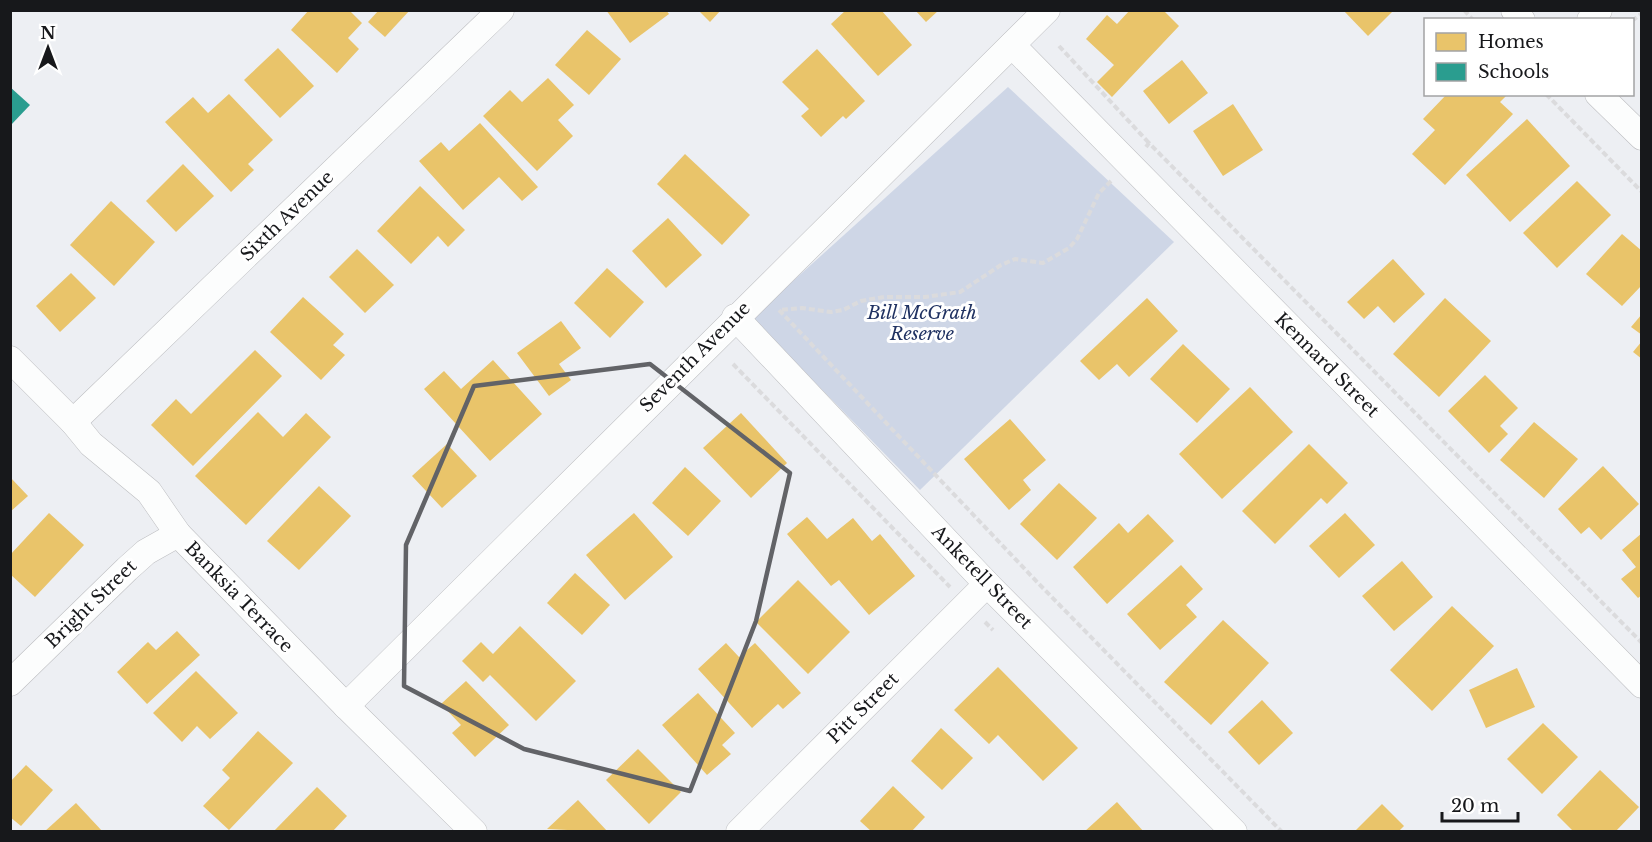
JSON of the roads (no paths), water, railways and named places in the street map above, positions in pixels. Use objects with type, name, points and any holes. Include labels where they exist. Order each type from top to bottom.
[{"type":"street","name":"Sixth Avenue","points":[[73,422],[501,10]]},
{"type":"street","name":"Seventh Avenue","points":[[346,706],[735,317],[1047,10]]},
{"type":"street","name":"Kennard Street","points":[[1012,45],[1641,685]]},
{"type":"street","points":[[1600,96],[1641,137]]},
{"type":"street","name":"Anketell Street","points":[[735,317],[987,584],[1234,831]]},
{"type":"street","name":"Banksia Terrace","points":[[10,359],[73,422],[91,444],[149,492],[178,534],[346,706],[474,831]]},
{"type":"street","name":"Bright Street","points":[[10,682],[146,552],[178,534]]},
{"type":"street","name":"Pitt Street","points":[[739,831],[987,584]]},
{"type":"park label","name":"Bill McGrath Reserve","points":[[922,323]]}]
